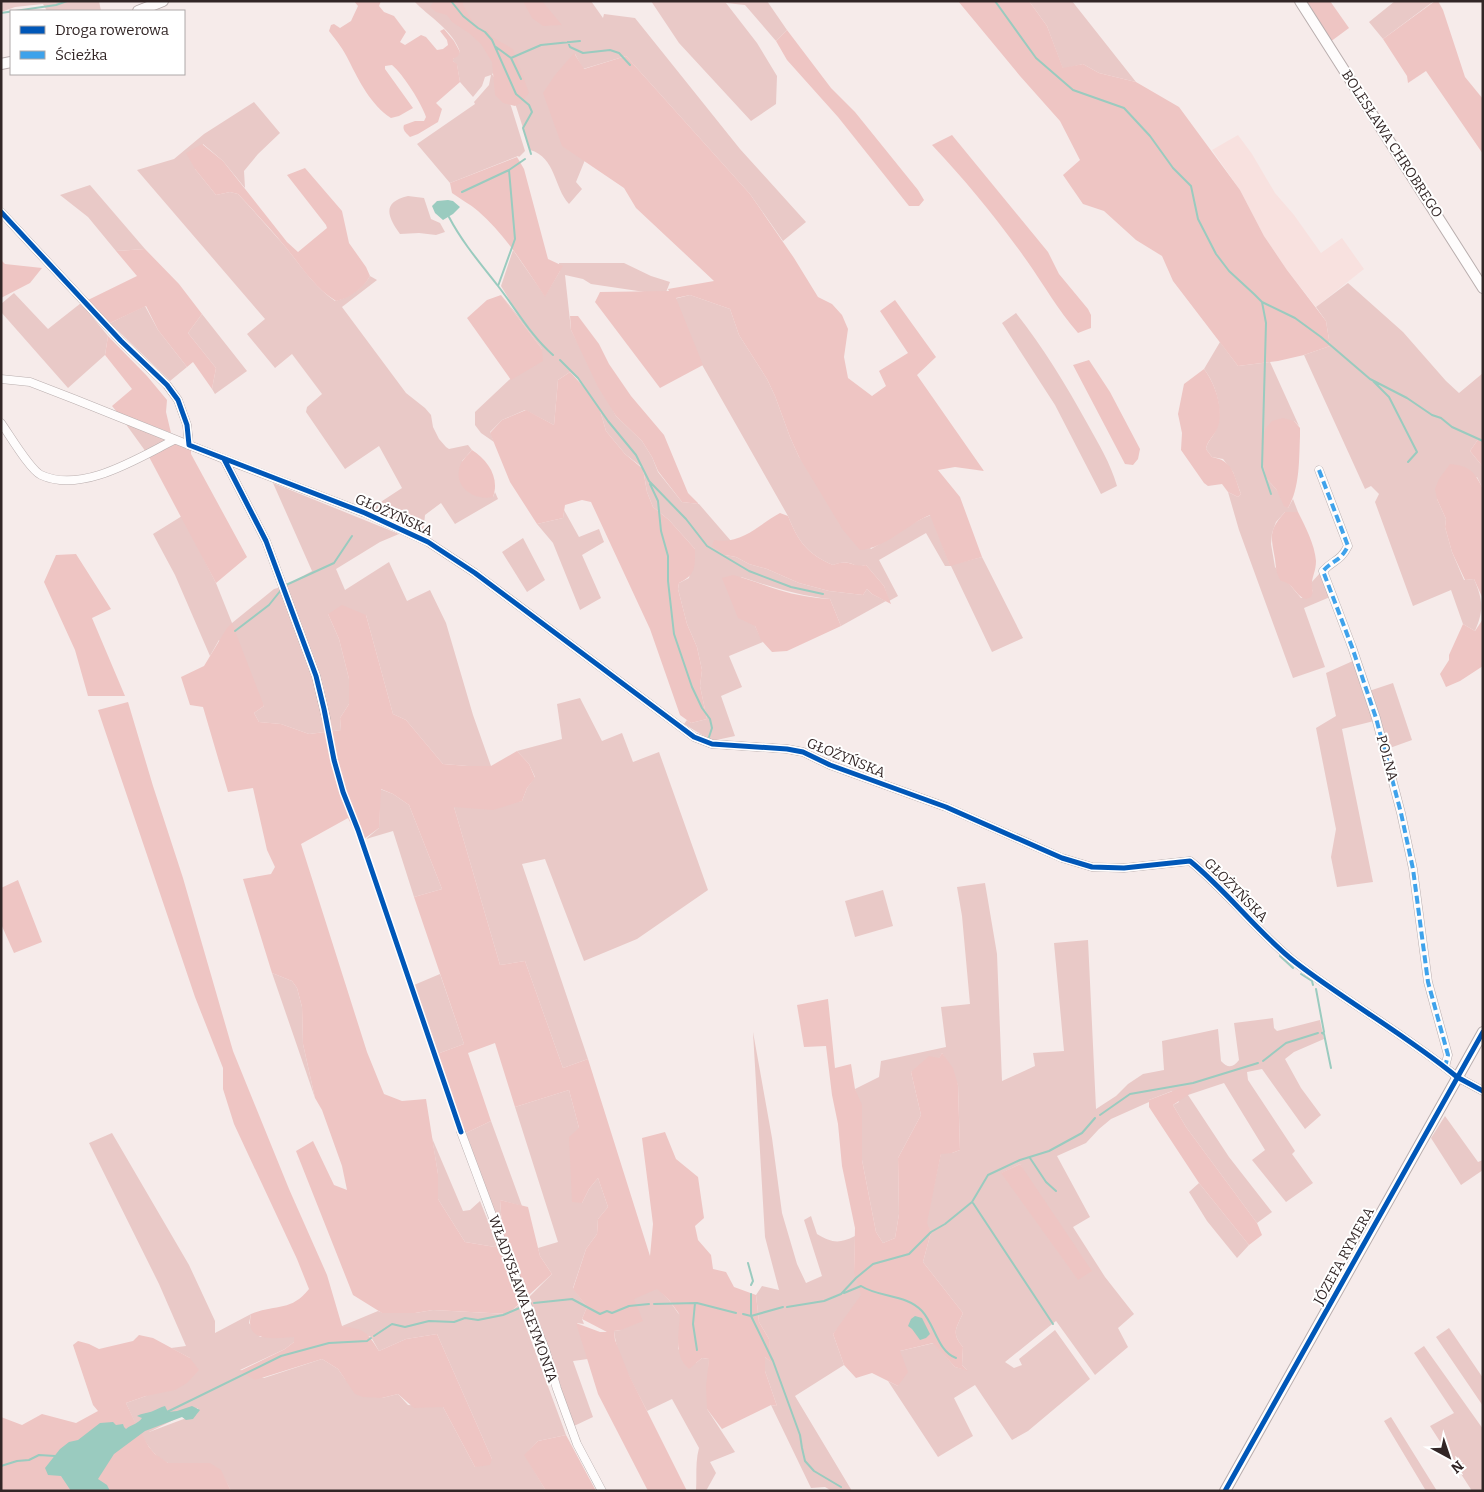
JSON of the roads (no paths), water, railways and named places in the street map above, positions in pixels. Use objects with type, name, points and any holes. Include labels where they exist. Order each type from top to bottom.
[{"type":"street","points":[[140,10],[163,1]]},
{"type":"street","name":"BOLESŁAWA CHROBREGO","points":[[1300,1],[1483,288]]},
{"type":"street","points":[[1,212],[121,341],[167,385],[178,400],[187,425],[189,445]]},
{"type":"street","name":"GŁOŻYŃSKA","points":[[1,379],[30,382],[224,460],[365,513],[428,542],[475,573],[694,737],[712,744],[787,749],[802,752],[830,765],[946,807],[1062,858],[1092,866],[1124,868],[1190,861],[1216,882],[1266,936],[1295,962],[1457,1077],[1483,1091]]},
{"type":"street","points":[[1,423],[30,464],[40,474],[64,480],[89,478],[130,462],[174,440]]},
{"type":"street","points":[[224,460],[266,541],[316,676],[326,718]]},
{"type":"street","name":"POLNA","points":[[1319,470],[1348,546],[1342,558],[1330,564],[1323,571],[1376,718],[1401,813],[1413,869],[1428,982],[1448,1055],[1445,1067]]},
{"type":"street","name":"JÓZEFA RYMERA","points":[[1225,1491],[1483,1032]]},
{"type":"street","name":"WŁADYSŁAWA REYMONTA","points":[[461,1132],[545,1349],[557,1390],[577,1444],[602,1491]]},
{"type":"waterway","points":[[22,10],[56,5],[67,1]]},
{"type":"waterway","points":[[451,1],[463,16],[485,32],[492,40],[516,94],[529,105],[532,112],[523,128],[531,154]]},
{"type":"waterway","points":[[995,1],[1036,58],[1073,90],[1124,108],[1150,136],[1173,168],[1191,186],[1198,219],[1216,254],[1229,271],[1262,302],[1295,318],[1321,337],[1370,379],[1407,398],[1432,415],[1441,418],[1452,427],[1483,441]]},
{"type":"waterway","points":[[1,13],[10,12]]},
{"type":"waterway","points":[[496,47],[511,58],[541,45],[580,41]]},
{"type":"waterway","points":[[568,42],[570,47],[583,53],[610,50],[619,53],[630,65]]},
{"type":"waterway","points":[[511,58],[521,79]]},
{"type":"waterway","points":[[498,286],[515,239],[509,170],[525,159]]},
{"type":"waterway","points":[[462,192],[509,170]]},
{"type":"waterway","points":[[449,217],[465,244],[531,331],[553,355]]},
{"type":"waterway","points":[[1262,302],[1266,323],[1262,467],[1271,494]]},
{"type":"waterway","points":[[560,360],[578,378],[608,421],[636,455],[649,481],[686,519],[707,546],[749,571],[791,587],[823,594]]},
{"type":"waterway","points":[[1373,381],[1389,397],[1417,452],[1408,462]]},
{"type":"waterway","points":[[650,484],[658,501],[661,531],[668,556],[668,581],[674,634],[692,687],[702,708],[710,719],[712,728],[709,737]]},
{"type":"waterway","points":[[286,585],[334,563],[352,536]]},
{"type":"waterway","points":[[235,631],[269,605],[281,590]]},
{"type":"waterway","points":[[1280,956],[1293,968]]},
{"type":"waterway","points":[[1301,974],[1312,981],[1313,985]]},
{"type":"waterway","points":[[1316,989],[1324,1032],[1322,1033],[1324,1034],[1331,1068]]},
{"type":"waterway","points":[[1263,1061],[1286,1043],[1318,1033]]},
{"type":"waterway","points":[[1100,1115],[1130,1094],[1193,1083],[1258,1063]]},
{"type":"waterway","points":[[787,1307],[824,1301],[841,1294],[873,1264],[909,1254],[931,1232],[945,1224],[972,1202],[988,1175],[1020,1160],[1049,1151],[1082,1133],[1095,1118]]},
{"type":"waterway","points":[[1030,1158],[1046,1182],[1056,1191]]},
{"type":"waterway","points":[[973,1203],[1053,1324]]},
{"type":"waterway","points":[[748,1263],[753,1281],[751,1285]]},
{"type":"waterway","points":[[844,1293],[861,1286],[916,1306],[926,1317],[945,1350],[956,1358]]},
{"type":"waterway","points":[[751,1294],[751,1316],[773,1361],[800,1435],[805,1461],[814,1471],[841,1487]]},
{"type":"waterway","points":[[534,1303],[572,1299],[600,1314],[607,1311],[612,1313],[629,1306],[649,1304]]},
{"type":"waterway","points":[[695,1303],[693,1324],[697,1350]]},
{"type":"waterway","points":[[654,1304],[697,1303],[736,1313]]},
{"type":"waterway","points":[[374,1336],[392,1324],[405,1327],[429,1321],[454,1322],[465,1318],[478,1320],[503,1315],[522,1307]]},
{"type":"waterway","points":[[743,1314],[751,1316],[783,1307]]},
{"type":"waterway","points":[[167,1412],[281,1356],[329,1343],[367,1341],[371,1338]]},
{"type":"waterway","points":[[1,1466],[17,1461],[29,1460],[39,1455],[55,1456]]}]
